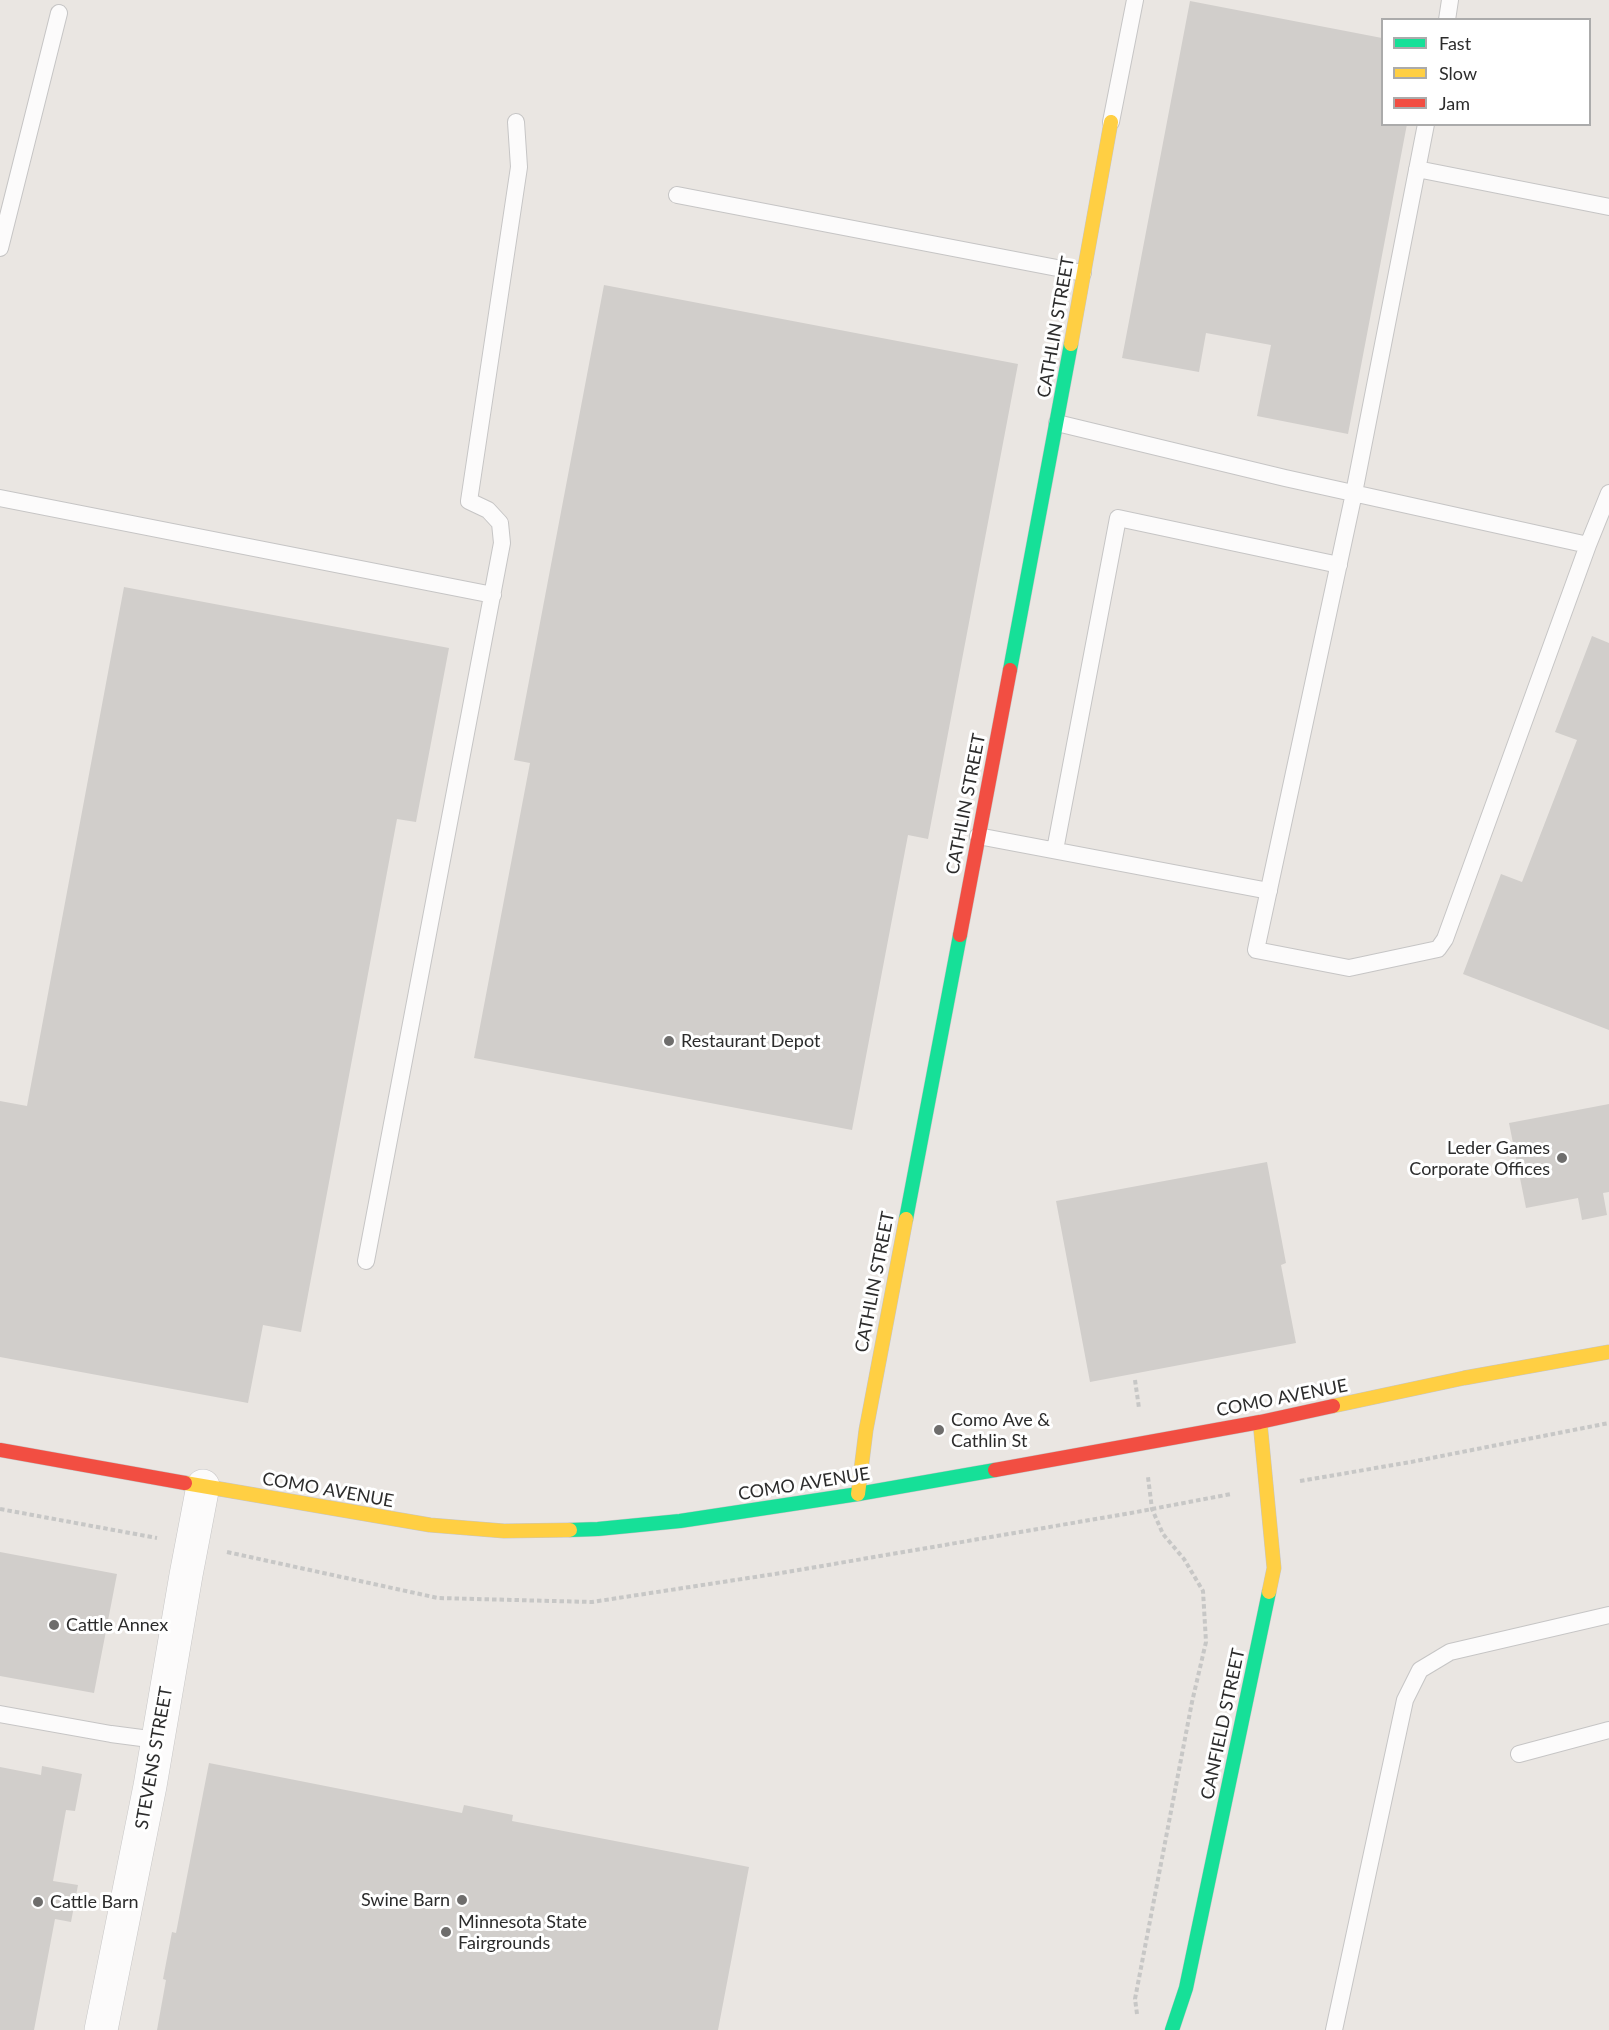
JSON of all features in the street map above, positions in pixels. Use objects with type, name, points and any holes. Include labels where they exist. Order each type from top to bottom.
[{"type":"street","name":"CATHLIN STREET","points":[[858,1494],[866,1430],[1057,423],[1111,122]]},
{"type":"street","name":"COMO AVENUE","points":[[0,1450],[430,1525],[504,1531],[598,1529],[680,1521],[858,1494],[1260,1422],[1464,1378],[1609,1352]]},
{"type":"street","name":"CANFIELD STREET","points":[[1172,2030],[1186,1988],[1274,1568],[1260,1422]]},
{"type":"street","name":"STEVENS STREET","points":[[101,2030],[203,1486]]},
{"type":"lane","points":[[1111,122],[1135,0]]},
{"type":"lane","points":[[1446,18],[1450,0]]},
{"type":"lane","points":[[0,248],[59,13]]},
{"type":"lane","points":[[366,1261],[502,543],[500,523],[489,510],[469,501],[519,167],[516,122]]},
{"type":"lane","points":[[1426,126],[1354,493],[1256,950],[1349,968],[1438,949],[1445,939],[1609,493]]},
{"type":"lane","points":[[1418,169],[1609,207]]},
{"type":"lane","points":[[677,195],[1083,273]]},
{"type":"lane","points":[[1057,423],[1588,545]]},
{"type":"lane","points":[[0,498],[493,595]]},
{"type":"lane","points":[[1056,850],[1118,518],[1339,565]]},
{"type":"lane","points":[[978,836],[1269,891]]},
{"type":"lane","points":[[1334,2030],[1405,1700],[1420,1670],[1450,1652],[1609,1615]]},
{"type":"lane","points":[[0,1714],[157,1740]]},
{"type":"lane","points":[[1519,1754],[1609,1730]]},
{"type":"path","points":[[1138,2020],[1135,1999],[1192,1702],[1206,1642],[1203,1591],[1184,1559],[1163,1534],[1152,1509]]},
{"type":"building","points":[[1190,1],[1381,38],[1381,126],[1407,126],[1348,434],[1257,416],[1271,345],[1206,333],[1199,372],[1122,358]]},
{"type":"building","points":[[604,285],[1018,364],[928,839],[908,835],[852,1130],[474,1058],[530,763],[514,760]]},
{"type":"building","points":[[124,587],[449,648],[416,822],[397,819],[301,1332],[263,1325],[248,1403],[0,1357],[0,1101],[27,1106]]},
{"type":"building","points":[[1592,636],[1609,643],[1609,1030],[1463,974],[1501,874],[1522,882],[1577,740],[1555,732]]},
{"type":"building","name":"Leder Games Corporate Offices","points":[[1609,1104],[1609,1192],[1603,1193],[1607,1215],[1582,1220],[1578,1198],[1526,1208],[1509,1123]]},
{"type":"building","points":[[1267,1162],[1286,1263],[1281,1265],[1296,1343],[1090,1382],[1056,1201]]},
{"type":"building","name":"Cattle Annex","points":[[0,1552],[117,1574],[94,1693],[0,1676]]},
{"type":"building","name":"Swine Barn","points":[[209,1763],[462,1813],[464,1805],[513,1815],[512,1821],[749,1867],[718,2030],[157,2030],[172,1932],[176,1933]]},
{"type":"building","name":"Cattle Barn","points":[[42,1766],[82,1774],[75,1811],[66,1810],[53,1881],[78,1885],[71,1922],[55,1919],[34,2030],[0,2030],[0,1767],[41,1775]]},
{"type":"traffic: fast","points":[[1010,670],[1071,344]]},
{"type":"traffic: fast","points":[[906,1219],[960,935]]},
{"type":"traffic: fast","points":[[570,1530],[680,1521],[995,1470]]},
{"type":"traffic: fast","points":[[1172,2030],[1186,1988],[1269,1592]]},
{"type":"traffic: slow","points":[[1071,344],[1111,122]]},
{"type":"traffic: slow","points":[[858,1494],[866,1430],[906,1219]]},
{"type":"traffic: slow","points":[[1333,1406],[1464,1378],[1609,1352]]},
{"type":"traffic: slow","points":[[1260,1422],[1274,1568],[1269,1592]]},
{"type":"traffic: slow","points":[[185,1483],[430,1525],[504,1531],[570,1530]]},
{"type":"traffic: jam","points":[[960,935],[1010,670]]},
{"type":"traffic: jam","points":[[995,1470],[1260,1422],[1333,1406]]},
{"type":"traffic: jam","points":[[0,1450],[185,1483]]},
{"type":"place","name":"Restaurant Depot","points":[[669,1041]]},
{"type":"place","name":"Leder Games Corporate Offices","points":[[1562,1158]]},
{"type":"place","name":"Como Ave & Cathlin St","points":[[939,1430]]},
{"type":"place","name":"Cattle Annex","points":[[54,1625]]},
{"type":"place","name":"Swine Barn","points":[[462,1900]]},
{"type":"place","name":"Cattle Barn","points":[[38,1902]]},
{"type":"place","name":"Minnesota State Fairgrounds","points":[[446,1932]]}]
